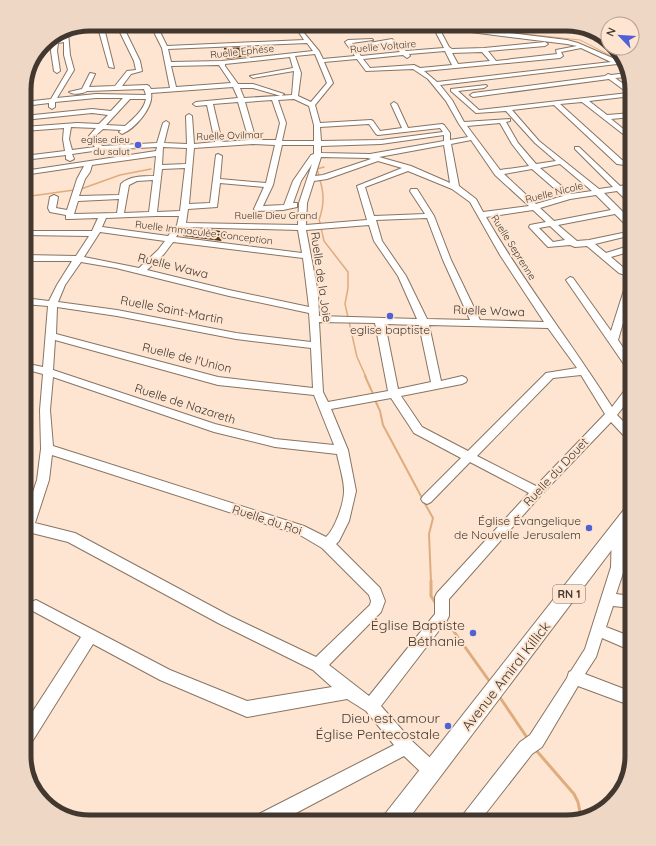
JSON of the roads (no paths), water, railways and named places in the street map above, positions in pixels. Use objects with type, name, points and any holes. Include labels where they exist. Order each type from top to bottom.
[{"type":"main road","name":"Avenue Amiral Killick","points":[[398,815],[625,522]]},
{"type":"street","points":[[102,31],[112,67]]},
{"type":"street","points":[[117,88],[129,72],[139,71],[137,62],[122,31]]},
{"type":"street","points":[[156,31],[165,48],[173,90]]},
{"type":"street","points":[[31,104],[94,96],[114,96],[127,98],[148,92],[253,86],[295,97],[312,105],[330,84],[317,52],[302,31]]},
{"type":"street","points":[[438,31],[449,50],[456,67]]},
{"type":"street","points":[[471,31],[568,42],[615,58]]},
{"type":"street","points":[[271,36],[306,37]]},
{"type":"street","points":[[51,115],[52,102],[71,70],[67,55],[66,37]]},
{"type":"street","points":[[165,48],[306,37]]},
{"type":"street","points":[[572,242],[555,224],[498,173],[462,124],[449,100],[430,78],[417,69],[405,53],[392,41],[348,42],[368,70],[417,69],[456,67],[495,63],[560,56],[558,50],[583,47]]},
{"type":"street","name":"Ruelle Voltaire","points":[[320,62],[405,53],[449,50],[484,50],[568,42]]},
{"type":"street","points":[[55,43],[54,51],[57,71]]},
{"type":"street","points":[[484,50],[495,63]]},
{"type":"street","name":"Ruelle Ephése","points":[[168,64],[199,61],[222,63],[317,52]]},
{"type":"street","points":[[292,55],[297,69],[298,81],[295,97]]},
{"type":"street","points":[[435,84],[616,59]]},
{"type":"street","points":[[222,63],[222,66],[240,91],[241,100],[253,142]]},
{"type":"street","points":[[253,76],[297,69]]},
{"type":"street","points":[[500,83],[556,75],[600,72],[621,69]]},
{"type":"street","points":[[600,72],[612,78],[625,88]]},
{"type":"street","points":[[58,92],[84,92],[92,74]]},
{"type":"street","points":[[460,96],[623,76]]},
{"type":"street","points":[[31,129],[77,125],[124,130],[135,120],[148,104],[148,80]]},
{"type":"street","points":[[492,84],[453,90],[478,112],[625,95]]},
{"type":"street","points":[[85,89],[117,88],[148,92]]},
{"type":"street","points":[[94,96],[98,89]]},
{"type":"street","points":[[196,104],[274,97],[295,97]]},
{"type":"street","points":[[274,97],[283,123],[269,185],[258,209],[283,208],[303,203]]},
{"type":"street","points":[[100,148],[93,140],[92,136],[127,98]]},
{"type":"street","points":[[583,99],[625,133]]},
{"type":"street","points":[[210,103],[219,144]]},
{"type":"street","points":[[555,103],[620,162],[625,162]]},
{"type":"street","points":[[394,104],[406,130]]},
{"type":"street","name":"Ruelle de la Joie","points":[[312,105],[318,125],[319,144],[317,178],[303,203],[302,228],[313,293],[318,392],[342,450],[350,491],[343,521],[335,537],[327,544]]},
{"type":"street","points":[[508,109],[538,142],[625,217]]},
{"type":"street","points":[[31,117],[92,111],[112,113]]},
{"type":"street","points":[[606,116],[625,115]]},
{"type":"street","points":[[141,271],[160,252],[180,224],[185,210],[191,146],[189,116]]},
{"type":"street","points":[[462,124],[517,119]]},
{"type":"street","points":[[502,120],[513,137],[515,144],[534,167],[569,197]]},
{"type":"street","points":[[318,125],[371,122],[378,133],[442,126],[447,133],[447,142],[455,187]]},
{"type":"street","points":[[153,215],[158,178],[160,145],[166,123]]},
{"type":"street","points":[[68,126],[66,139],[68,152],[73,167]]},
{"type":"street","name":"Ruelle Ovilmar","points":[[31,157],[100,148],[160,145],[191,146],[253,142],[342,144],[381,142],[447,133]]},
{"type":"street","points":[[369,156],[473,138]]},
{"type":"street","points":[[577,148],[625,194]]},
{"type":"street","points":[[31,172],[160,154]]},
{"type":"street","points":[[288,206],[297,181],[313,156],[318,155]]},
{"type":"street","name":"Ruelle Seprenne","points":[[318,155],[369,156],[408,168],[455,187],[473,201],[504,255],[584,371],[610,415],[625,431]]},
{"type":"street","points":[[54,198],[53,210],[69,214],[69,217],[153,215],[214,205],[218,156]]},
{"type":"street","points":[[317,178],[379,159]]},
{"type":"street","points":[[498,173],[562,162]]},
{"type":"street","points":[[69,214],[81,179],[86,172],[88,165]]},
{"type":"street","points":[[159,167],[189,166]]},
{"type":"street","points":[[408,168],[396,174],[361,186],[378,241],[402,276],[423,321],[437,385]]},
{"type":"street","points":[[120,216],[125,184],[141,179],[158,178]]},
{"type":"street","points":[[216,181],[269,185]]},
{"type":"street","name":"Ruelle Nicole","points":[[481,215],[531,218],[536,207],[569,197],[625,187]]},
{"type":"street","points":[[414,191],[430,216],[447,260],[477,324]]},
{"type":"street","points":[[76,193],[123,197]]},
{"type":"street","points":[[617,211],[555,224],[531,218],[533,227],[551,245],[572,242],[575,244],[589,243],[625,235]]},
{"type":"street","points":[[31,512],[43,480],[47,449],[46,410],[53,303],[61,285],[97,231],[103,216]]},
{"type":"street","name":"Ruelle Dieu Grand","points":[[180,224],[302,228],[372,220],[430,216]]},
{"type":"street","name":"Ruelle Immaculée-Conception","points":[[31,233],[97,231],[307,256]]},
{"type":"street","points":[[589,243],[622,271],[625,272]]},
{"type":"street","points":[[605,256],[625,250]]},
{"type":"street","name":"Ruelle Wawa","points":[[31,258],[79,259],[116,265],[314,315],[337,319],[551,325]]},
{"type":"street","points":[[570,280],[625,358]]},
{"type":"street","name":"Ruelle Saint-Martin","points":[[31,301],[53,303],[147,318],[212,331],[316,346]]},
{"type":"street","points":[[613,340],[625,303]]},
{"type":"street","points":[[379,320],[394,394],[418,430],[537,492]]},
{"type":"street","name":"Ruelle de l'Union","points":[[52,336],[218,381],[318,392]]},
{"type":"street","name":"Ruelle de Nazareth","points":[[31,368],[48,372],[214,428],[275,443],[342,450]]},
{"type":"street","points":[[427,499],[550,375],[584,371]]},
{"type":"street","points":[[324,407],[462,380]]},
{"type":"street","name":"Ruelle du Douet","points":[[371,706],[442,616],[442,597],[625,397]]},
{"type":"street","name":"Ruelle du Roi","points":[[47,449],[304,531],[327,544],[375,592],[378,601],[376,608],[318,665]]},
{"type":"street","points":[[31,527],[71,537],[225,620],[318,665],[349,691],[371,706],[406,747],[432,771]]},
{"type":"street","points":[[474,815],[531,745],[591,652],[618,567],[618,530]]},
{"type":"street","points":[[608,599],[625,601]]},
{"type":"street","points":[[36,606],[165,675],[247,709],[349,691]]},
{"type":"street","points":[[598,630],[625,641]]},
{"type":"street","points":[[31,728],[90,636]]},
{"type":"street","points":[[574,677],[625,696]]},
{"type":"street","points":[[275,815],[406,747]]},
{"type":"waterway","points":[[498,31],[580,40],[616,58]]},
{"type":"waterway","points":[[321,225],[319,220],[323,194],[317,169],[324,167]]},
{"type":"waterway","points":[[81,189],[120,175],[151,169]]},
{"type":"waterway","points":[[31,196],[74,190]]},
{"type":"waterway","points":[[321,228],[324,241],[348,272],[348,288],[345,304],[357,357],[366,377]]},
{"type":"waterway","points":[[365,376],[374,396]]},
{"type":"waterway","points":[[375,400],[380,411],[383,425],[422,498]]},
{"type":"waterway","points":[[424,502],[433,518],[429,534],[431,582]]},
{"type":"waterway","points":[[431,582],[431,596],[436,604]]},
{"type":"waterway","points":[[445,619],[490,682]]},
{"type":"waterway","points":[[499,696],[528,739]]},
{"type":"waterway","points":[[535,749],[574,794],[578,802],[580,813]]},
{"type":"place","name":"eglise dieu du salut","points":[[138,145]]},
{"type":"place","name":"eglise baptiste","points":[[390,316]]},
{"type":"place","name":"Église Évangelique de Nouvelle Jerusalem","points":[[589,528]]},
{"type":"place","name":"Église Baptiste Béthanie","points":[[473,633]]},
{"type":"place","name":"Dieu est amour Église Pentecostale","points":[[448,726]]}]
